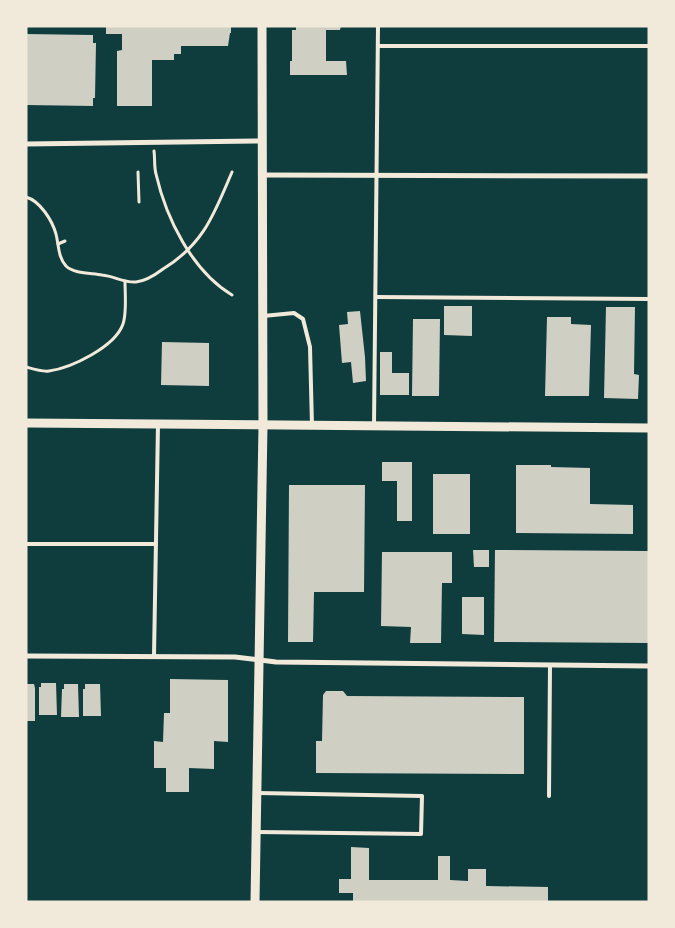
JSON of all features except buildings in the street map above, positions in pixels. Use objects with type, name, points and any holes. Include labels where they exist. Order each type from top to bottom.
[{"type":"street","points":[[255,902],[263,425],[262,26]]},
{"type":"street","points":[[26,144],[262,141]]},
{"type":"street","points":[[263,175],[649,176]]},
{"type":"street","points":[[26,423],[649,428]]},
{"type":"street","points":[[26,656],[235,656],[276,662],[649,666]]},
{"type":"lane","points":[[374,426],[378,26]]},
{"type":"lane","points":[[378,46],[649,46]]},
{"type":"lane","points":[[376,297],[649,299]]},
{"type":"lane","points":[[263,316],[294,313],[303,319],[310,347],[312,426]]},
{"type":"lane","points":[[154,656],[158,424]]},
{"type":"lane","points":[[26,544],[156,544]]},
{"type":"lane","points":[[549,796],[550,665]]},
{"type":"lane","points":[[255,832],[421,834],[422,796],[256,793]]},
{"type":"path","points":[[154,142],[155,172],[182,242],[198,265],[220,288],[232,295]]},
{"type":"path","points":[[138,172],[139,202]]},
{"type":"path","points":[[26,197],[34,199],[44,211],[55,232],[60,258],[68,268],[115,277],[125,282],[136,282],[150,278],[169,266],[188,250],[206,230],[232,172]]},
{"type":"path","points":[[58,244],[65,241]]},
{"type":"path","points":[[26,367],[47,371],[66,367],[92,355],[110,342],[123,325],[125,282]]}]
